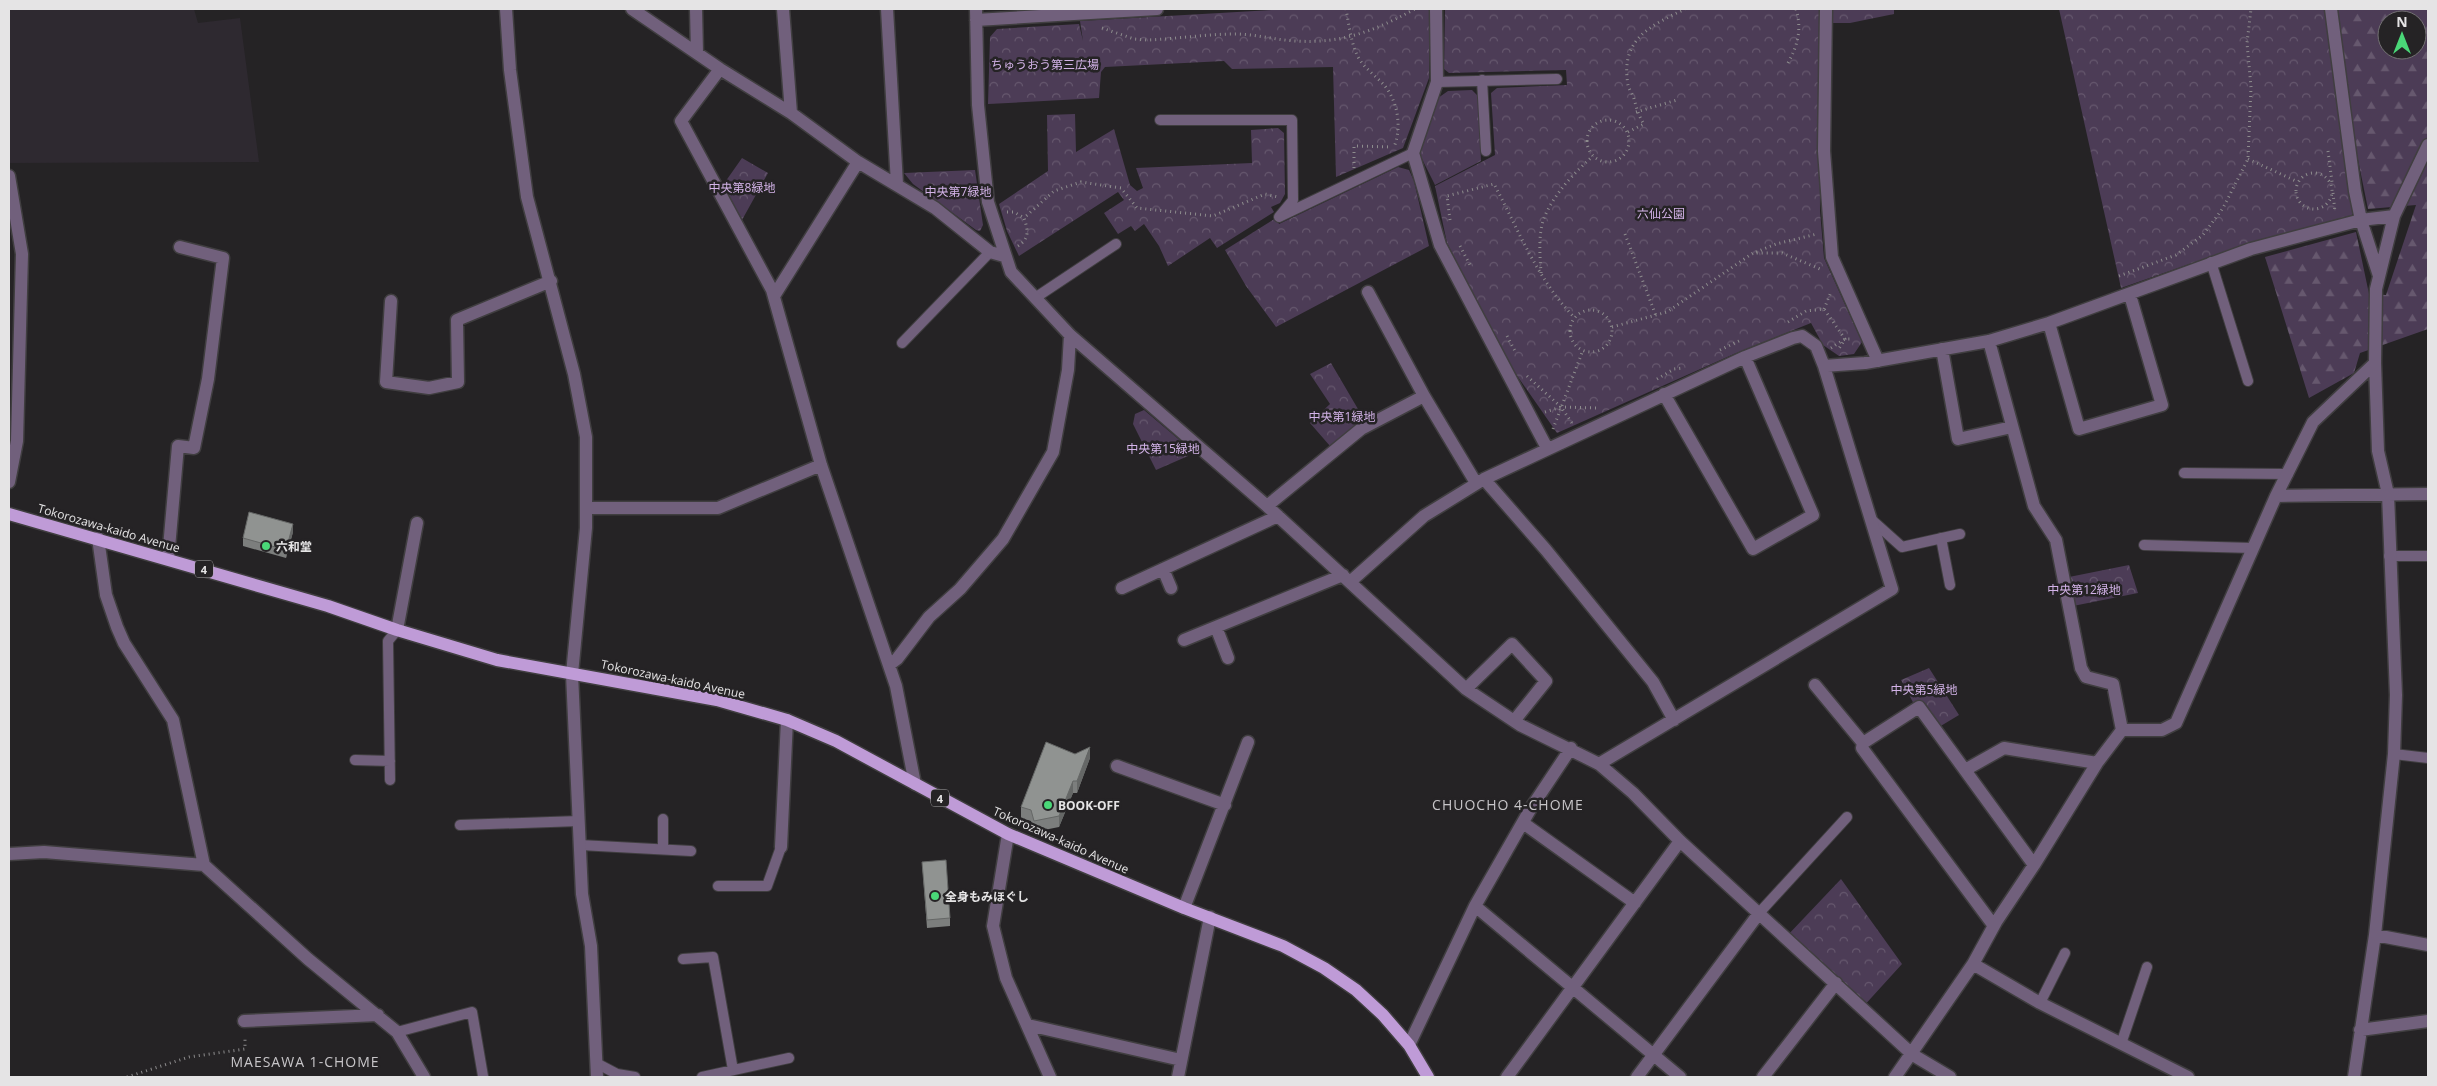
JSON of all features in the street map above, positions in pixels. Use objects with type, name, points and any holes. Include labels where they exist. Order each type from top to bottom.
[{"type":"main road","name":"Tokorozawa-kaido Avenue","points":[[9,514],[98,538],[328,606],[397,630],[497,660],[718,700],[787,720],[836,741],[1008,834],[1184,908],[1283,946],[1324,968],[1356,990],[1409,1045],[1428,1077]]},
{"type":"street","points":[[506,9],[510,70],[527,196],[551,281],[574,374],[586,437],[586,508],[572,674],[582,894],[591,946],[598,1064],[597,1077]]},
{"type":"street","points":[[632,9],[720,69],[791,113],[858,162],[935,208],[990,252],[1004,256]]},
{"type":"street","points":[[696,9],[697,53]]},
{"type":"street","points":[[783,9],[791,113]]},
{"type":"street","points":[[887,9],[897,184]]},
{"type":"street","points":[[1157,9],[1092,13],[976,15],[978,105],[988,202],[1004,256],[1011,272],[1070,335],[1267,506],[1466,689],[1514,721],[1571,748],[1599,764],[1633,793],[1680,840],[1913,1055],[1950,1077]]},
{"type":"street","points":[[1436,9],[1437,82],[1413,153],[1440,245],[1547,448]]},
{"type":"street","points":[[1826,9],[1824,151],[1832,257],[1878,361]]},
{"type":"street","points":[[2331,9],[2349,148],[2361,220],[2379,276]]},
{"type":"street","points":[[720,69],[681,121],[774,296],[821,465],[896,686],[915,784]]},
{"type":"street","points":[[2354,1077],[2375,935],[2394,754],[2396,695],[2388,494],[2378,451],[2374,364],[2376,289],[2394,216],[2428,145]]},
{"type":"street","points":[[774,296],[858,162]]},
{"type":"street","points":[[9,176],[22,254],[18,441],[9,482]]},
{"type":"street","points":[[1824,366],[1878,361],[1989,341],[2130,295],[2211,262],[2337,226],[2361,220],[2394,216]]},
{"type":"street","points":[[168,559],[178,446],[194,448],[208,379],[223,258],[180,247]]},
{"type":"street","points":[[391,301],[386,382],[429,388],[458,382],[457,320],[551,281]]},
{"type":"street","points":[[1368,292],[1424,396],[1480,481],[1546,550],[1654,682],[1674,720]]},
{"type":"street","points":[[2049,323],[2079,429],[2162,405],[2130,295]]},
{"type":"street","points":[[889,665],[897,659],[929,617],[960,589],[1003,539],[1053,452],[1068,370],[1070,335]]},
{"type":"street","points":[[1184,640],[1346,579],[1424,516],[1480,481],[1745,357],[1792,338],[1802,336],[1816,346],[1824,366],[1873,521],[1892,589],[1599,764]]},
{"type":"street","points":[[1895,1077],[1913,1055],[1973,964],[1994,926],[2097,763],[2122,730],[2113,684],[2086,677],[2081,668],[2056,540],[2034,506],[1989,341]]},
{"type":"street","points":[[1942,349],[1958,439],[2012,427]]},
{"type":"street","points":[[1664,394],[1753,549],[1813,515],[1745,357]]},
{"type":"street","points":[[2122,730],[2162,730],[2176,724],[2276,496],[2313,422],[2374,364]]},
{"type":"street","points":[[1267,506],[1362,429],[1424,396]]},
{"type":"street","points":[[586,508],[718,508],[821,465]]},
{"type":"street","points":[[2276,496],[2428,494]]},
{"type":"street","points":[[1122,588],[1278,516]]},
{"type":"street","points":[[397,630],[416,523]]},
{"type":"street","points":[[98,538],[106,595],[117,627],[124,643],[173,720],[204,865],[308,960],[398,1032],[424,1077]]},
{"type":"street","points":[[1163,569],[1171,588]]},
{"type":"street","points":[[1216,627],[1228,658]]},
{"type":"street","points":[[1466,689],[1512,644],[1546,681],[1514,721]]},
{"type":"street","points":[[1815,685],[1863,743],[1862,748],[1994,926]]},
{"type":"street","points":[[1863,743],[1919,707],[2034,865]]},
{"type":"street","points":[[781,847],[787,720]]},
{"type":"street","points":[[1184,908],[1248,742]]},
{"type":"street","points":[[1409,1045],[1475,906],[1523,823],[1571,748]]},
{"type":"street","points":[[1965,770],[2004,748],[2097,763]]},
{"type":"street","points":[[1117,766],[1225,805]]},
{"type":"street","points":[[1523,823],[1635,903]]},
{"type":"street","points":[[1008,834],[993,926],[1006,978],[1050,1077]]},
{"type":"street","points":[[1507,1077],[1574,988],[1680,840]]},
{"type":"street","points":[[9,854],[44,852],[204,865]]},
{"type":"street","points":[[1475,906],[1680,1077]]},
{"type":"street","points":[[1637,1077],[1760,912]]},
{"type":"street","points":[[1178,1077],[1210,918]]},
{"type":"street","points":[[2375,935],[2428,945]]},
{"type":"street","points":[[1973,964],[2040,1003],[2188,1077]]},
{"type":"street","points":[[1763,1077],[1836,984]]},
{"type":"street","points":[[244,1021],[378,1015]]},
{"type":"street","points":[[2360,1030],[2428,1021]]},
{"type":"street","points":[[1028,1025],[1181,1060]]},
{"type":"lane","points":[[1437,82],[1557,78]]},
{"type":"lane","points":[[1482,80],[1486,151]]},
{"type":"lane","points":[[1160,120],[1292,120],[1293,200],[1279,217],[1413,153]]},
{"type":"lane","points":[[1035,298],[1116,244]]},
{"type":"lane","points":[[902,343],[990,252]]},
{"type":"lane","points":[[2211,262],[2248,381]]},
{"type":"lane","points":[[2184,473],[2288,474]]},
{"type":"lane","points":[[1873,521],[1902,546],[1960,534]]},
{"type":"lane","points":[[1941,538],[1950,585]]},
{"type":"lane","points":[[2144,545],[2253,548]]},
{"type":"lane","points":[[2389,556],[2428,556]]},
{"type":"lane","points":[[390,780],[388,641],[397,630]]},
{"type":"lane","points":[[2394,754],[2428,758]]},
{"type":"lane","points":[[355,760],[390,761]]},
{"type":"lane","points":[[1760,912],[1847,816]]},
{"type":"lane","points":[[663,819],[663,849]]},
{"type":"lane","points":[[460,825],[579,821]]},
{"type":"lane","points":[[580,845],[691,851]]},
{"type":"lane","points":[[718,886],[767,886],[781,847]]},
{"type":"lane","points":[[2040,1003],[2065,953]]},
{"type":"lane","points":[[683,959],[714,957],[733,1070]]},
{"type":"lane","points":[[2122,1044],[2147,967]]},
{"type":"lane","points":[[398,1032],[472,1012],[483,1076]]},
{"type":"lane","points":[[702,1077],[789,1058]]},
{"type":"lane","points":[[598,1064],[617,1074],[635,1077]]},
{"type":"path","points":[[1346,9],[1351,37],[1362,63],[1385,86],[1394,103],[1397,112],[1397,138],[1394,147],[1399,160]]},
{"type":"path","points":[[1092,13],[1094,24],[1134,39],[1176,39],[1214,34],[1251,35],[1295,41],[1351,37],[1388,24],[1416,9]]},
{"type":"path","points":[[1628,132],[1644,124],[1636,112],[1634,98],[1629,87],[1627,67],[1632,47],[1642,33],[1652,25],[1685,9]]},
{"type":"path","points":[[1788,63],[1796,49],[1800,34],[1796,9]]},
{"type":"path","points":[[2119,276],[2176,255],[2203,234],[2223,208],[2248,159],[2251,87],[2247,43],[2251,9]]},
{"type":"path","points":[[1636,112],[1677,100]]},
{"type":"path","points":[[1602,120],[1617,121],[1628,132],[1630,143],[1621,158],[1610,163],[1598,160],[1593,156],[1588,150],[1587,136],[1596,124],[1602,120]]},
{"type":"path","points":[[1354,181],[1354,146],[1394,147]]},
{"type":"path","points":[[2328,151],[2337,226]]},
{"type":"path","points":[[1541,274],[1540,245],[1544,219],[1569,180],[1593,156]]},
{"type":"path","points":[[2248,159],[2298,182]]},
{"type":"path","points":[[2318,172],[2328,178],[2333,189],[2332,195],[2327,204],[2316,209],[2305,207],[2298,199],[2296,187],[2298,182],[2306,174],[2318,172]]},
{"type":"path","points":[[1004,256],[1025,242],[1028,231],[1024,218],[1054,191],[1081,182],[1121,188],[1137,208],[1213,216],[1265,194],[1293,200]]},
{"type":"path","points":[[1451,225],[1447,196],[1494,184],[1541,274],[1562,305],[1575,318]]},
{"type":"path","points":[[1612,327],[1667,312],[1753,253],[1776,244],[1829,231]]},
{"type":"path","points":[[1626,234],[1656,316]]},
{"type":"path","points":[[1456,241],[1472,271]]},
{"type":"path","points":[[1753,253],[1782,253],[1822,270]]},
{"type":"path","points":[[1824,309],[1831,293],[1828,285]]},
{"type":"path","points":[[1595,310],[1607,317],[1612,327],[1611,337],[1603,348],[1597,351],[1583,350],[1573,342],[1571,337],[1571,324],[1583,311],[1595,310]]},
{"type":"path","points":[[1505,333],[1516,354]]},
{"type":"path","points":[[1547,448],[1583,350]]},
{"type":"path","points":[[1523,372],[1561,407],[1607,408]]},
{"type":"path","points":[[127,1077],[189,1057],[245,1048],[244,1021]]},
{"type":"shaded area","points":[[9,9],[194,9],[198,23],[240,18],[259,162],[9,163]]},
{"type":"green space","name":"ちゅうおう第三広場","points":[[1289,9],[1429,9],[1429,78],[1403,148],[1336,177],[1333,67],[1232,69],[1224,61],[1105,67],[1101,72],[1099,98],[988,104],[990,37],[997,29],[1079,24],[1083,41],[1080,21]]},
{"type":"green space","name":"六仙公園","points":[[1445,9],[1819,9],[1820,211],[1824,258],[1862,342],[1854,354],[1839,356],[1823,345],[1811,323],[1734,354],[1557,433],[1502,354],[1447,243],[1435,186],[1495,155],[1491,93],[1497,88],[1567,85],[1566,70],[1449,73],[1444,69]]},
{"type":"green space","points":[[1831,9],[1894,9],[1894,14],[1850,23],[1831,23]]},
{"type":"green space","points":[[2059,9],[2325,9],[2353,212],[2350,219],[2244,245],[2121,288]]},
{"type":"green space","points":[[2289,9],[2428,9],[2428,329],[2360,353],[2354,373],[2309,398],[2265,257],[2356,232],[2369,294],[2386,295],[2416,205],[2368,209],[2352,130]]},
{"type":"green space","points":[[1472,90],[1478,96],[1481,161],[1435,185],[1419,153],[1438,98],[1448,91]]},
{"type":"green space","points":[[1075,114],[1076,152],[1114,129],[1130,185],[1137,191],[1143,188],[1136,168],[1252,163],[1251,130],[1278,128],[1284,133],[1285,194],[1280,203],[1271,207],[1274,212],[1217,248],[1210,238],[1168,266],[1159,246],[1144,224],[1135,231],[1131,226],[1118,234],[1104,213],[1124,200],[1118,192],[1019,256],[1007,231],[999,204],[1048,171],[1047,115]]},
{"type":"green space","name":"中央第8緑地","points":[[742,158],[768,173],[742,220],[723,185]]},
{"type":"green space","points":[[1398,167],[1409,170],[1414,181],[1429,246],[1276,327],[1246,286],[1225,250],[1276,218],[1279,224]]},
{"type":"green space","name":"中央第7緑地","points":[[975,170],[983,225],[980,231],[913,184],[904,173]]},
{"type":"green space","name":"中央第1緑地","points":[[1331,363],[1365,421],[1330,446],[1310,423],[1330,404],[1310,374]]},
{"type":"green space","name":"中央第15緑地","points":[[1144,410],[1189,448],[1188,456],[1156,470],[1133,424],[1135,414]]},
{"type":"green space","name":"中央第12緑地","points":[[2129,565],[2138,593],[2073,606],[2064,578]]},
{"type":"green space","name":"中央第5緑地","points":[[1929,668],[1959,715],[1939,727],[1915,706],[1901,680]]},
{"type":"green space","points":[[1841,879],[1902,964],[1862,1008],[1786,937]]},
{"type":"building","points":[[249,512],[293,524],[286,550],[243,538]]},
{"type":"building","points":[[1046,742],[1075,754],[1090,747],[1077,781],[1073,781],[1059,816],[1034,821],[1031,810],[1021,807]]},
{"type":"building","points":[[946,860],[950,918],[927,920],[922,862]]},
{"type":"place","name":"六和堂","points":[[266,546]]},
{"type":"place","name":"BOOK-OFF","points":[[1048,805]]},
{"type":"place","name":"全身もみほぐし","points":[[935,896]]},
{"type":"district","name":"CHUOCHO 4-CHOME","points":[[1508,804]]},
{"type":"district","name":"MAESAWA 1-CHOME","points":[[305,1061]]}]
